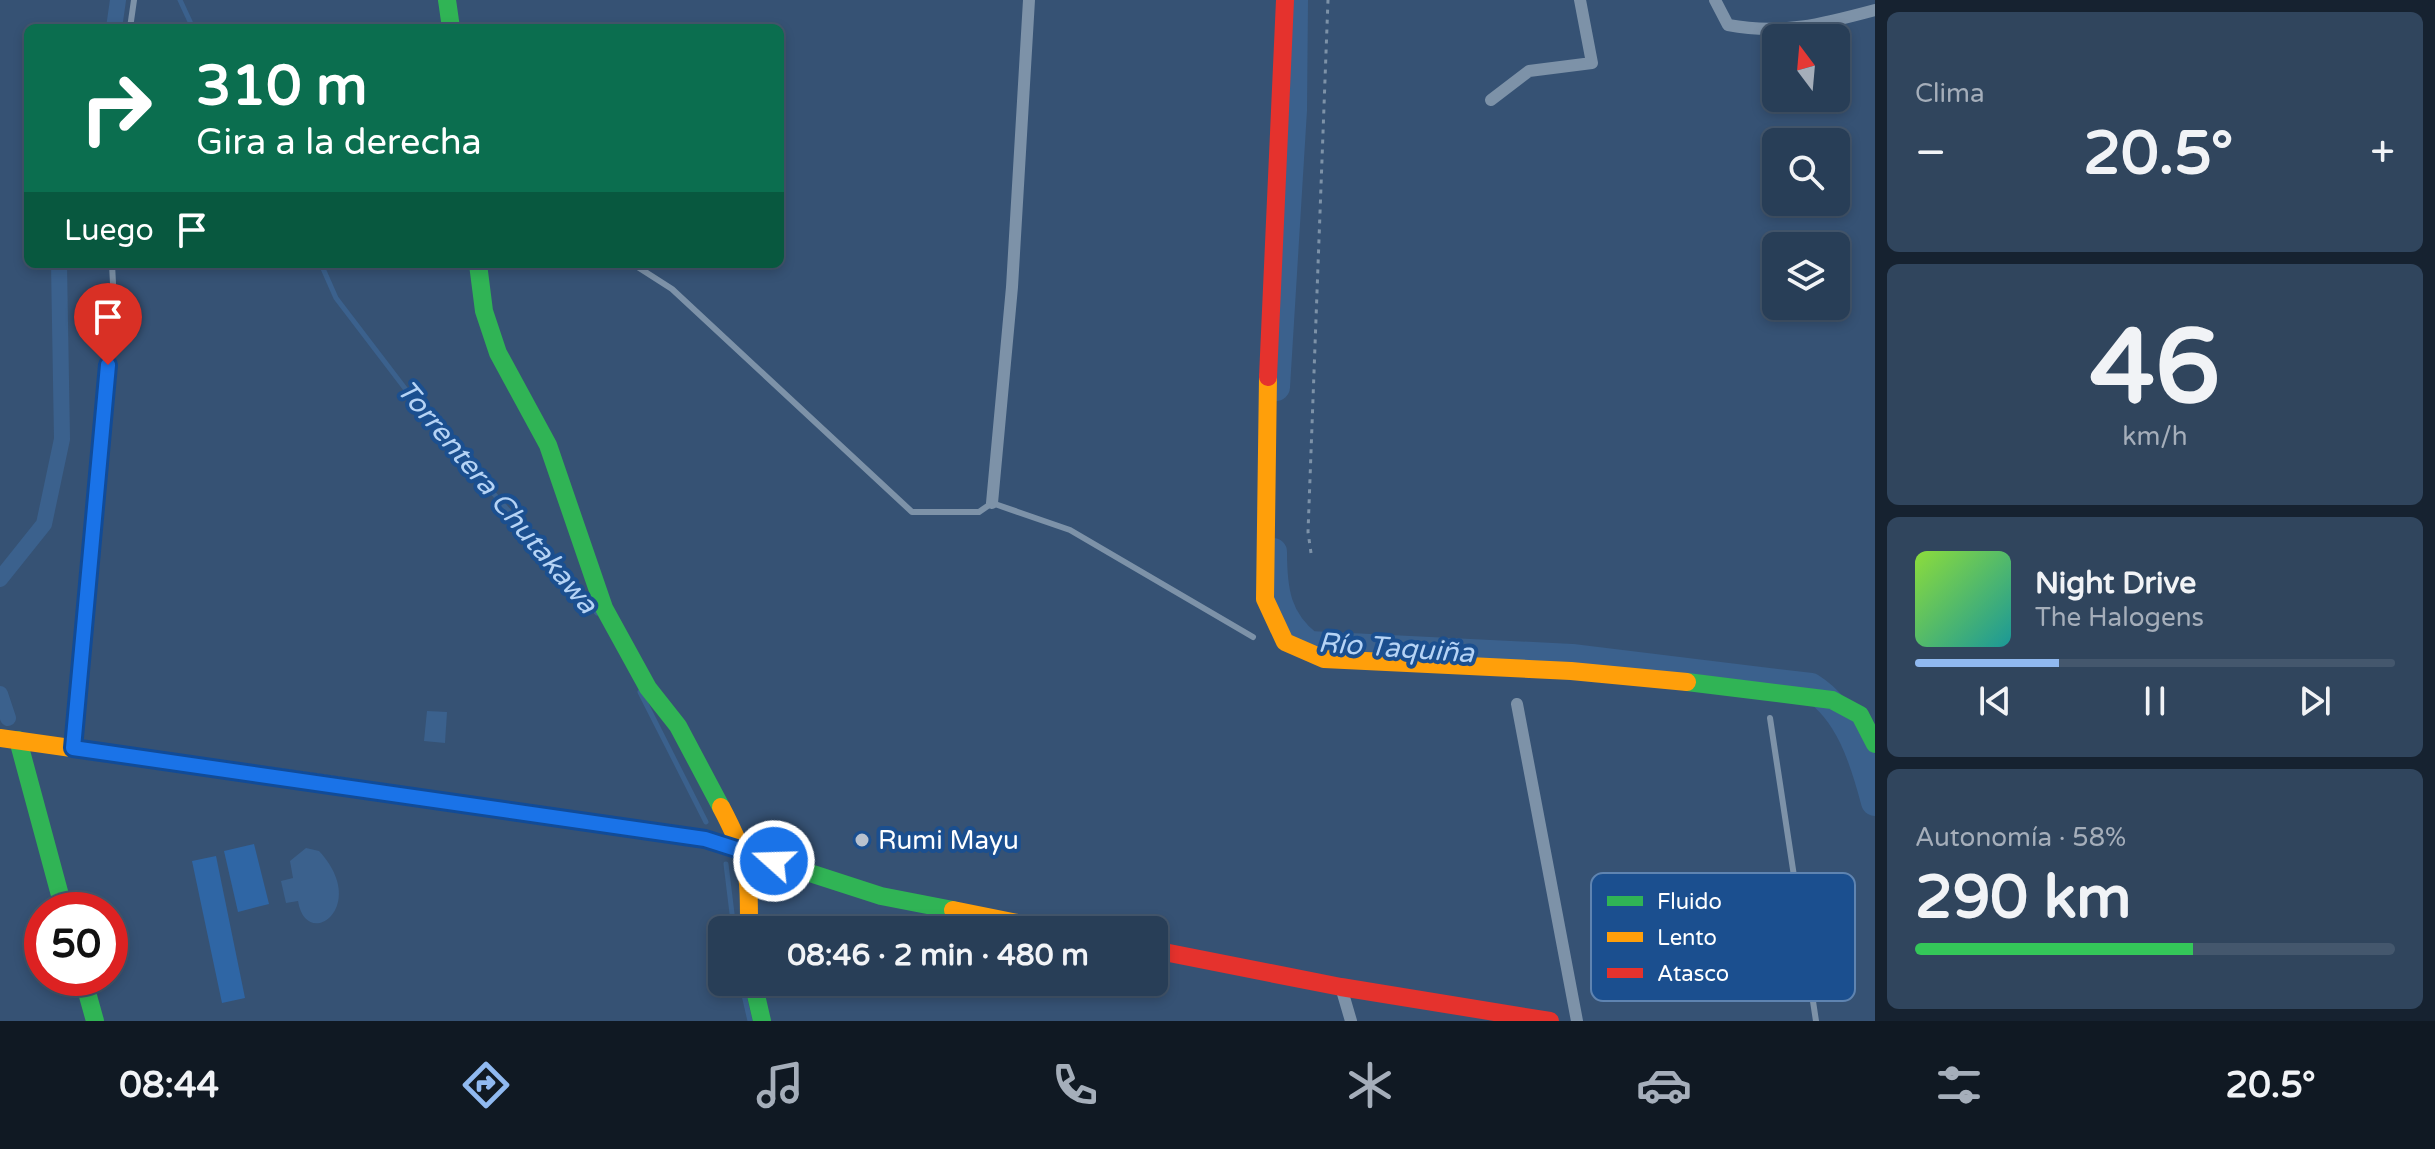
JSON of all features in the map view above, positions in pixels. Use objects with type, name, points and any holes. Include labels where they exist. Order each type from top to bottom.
[{"type":"main road","points":[[447,0],[450,24]]},
{"type":"main road","points":[[1285,0],[1268,383],[1265,599],[1285,642],[1324,659],[1571,671],[1786,692],[1832,700],[1860,715],[1875,744]]},
{"type":"main road","points":[[479,268],[484,311],[498,353],[548,445],[604,608],[648,688],[678,726],[749,874],[749,916]]},
{"type":"main road","points":[[58,892],[9,739],[705,839],[881,896],[982,916]]},
{"type":"main road","points":[[1168,953],[1341,987],[1549,1021]]},
{"type":"main road","points":[[88,996],[95,1021]]},
{"type":"main road","points":[[756,996],[762,1021]]},
{"type":"street","points":[[992,503],[1012,287],[1029,0]]},
{"type":"street","points":[[1491,100],[1529,71],[1592,63],[1580,0]]},
{"type":"street","points":[[1715,0],[1728,25],[1750,29],[1798,30],[1875,10]]},
{"type":"street","points":[[1517,704],[1577,1021]]},
{"type":"street","points":[[1341,987],[1351,1021]]},
{"type":"lane","points":[[131,24],[134,0]]},
{"type":"lane","points":[[73,748],[114,303],[112,268]]},
{"type":"lane","points":[[639,268],[672,289],[912,512],[979,512],[992,503],[1070,530],[1253,637]]},
{"type":"lane","points":[[1770,718],[1794,873]]},
{"type":"lane","points":[[1813,1001],[1816,1021]]},
{"type":"path","points":[[1311,553],[1308,532],[1328,0]]},
{"type":"shaded area","points":[[427,711],[447,712],[445,743],[424,741]]},
{"type":"shaded area","points":[[254,844],[269,904],[238,912],[224,851]]},
{"type":"shaded area","points":[[306,848],[319,851],[333,871],[339,890],[337,905],[331,916],[322,922],[312,923],[303,916],[298,901],[286,903],[281,881],[293,878],[290,861]]},
{"type":"shaded area","points":[[216,856],[245,998],[222,1003],[192,861]]},
{"type":"waterway","points":[[115,24],[118,0]]},
{"type":"waterway","name":"Torrentera Chutakawa","points":[[180,0],[191,24]]},
{"type":"waterway","name":"Río Taquiña","points":[[1276,387],[1293,110],[1294,0]]},
{"type":"waterway","points":[[0,579],[44,524],[62,439],[59,268]]},
{"type":"waterway","name":"Torrentera Chutakawa","points":[[323,268],[336,298],[423,412],[597,613]]},
{"type":"waterway","name":"Río Taquiña","points":[[1273,552],[1279,604],[1290,625],[1309,645],[1572,658],[1811,687],[1824,697],[1845,723],[1860,753],[1875,802]]},
{"type":"waterway","name":"Torrentera Chutakawa","points":[[640,692],[706,822]]},
{"type":"waterway","points":[[0,694],[8,718]]},
{"type":"waterway","name":"Torrentera Chutakawa","points":[[726,864],[732,916]]},
{"type":"waterway","name":"Torrentera Chutakawa","points":[[744,996],[750,1021]]},
{"type":"traffic: fast","points":[[447,0],[450,24]]},
{"type":"traffic: fast","points":[[479,268],[484,311],[498,353],[548,445],[604,608],[648,688],[678,726],[721,807]]},
{"type":"traffic: fast","points":[[1687,682],[1832,700],[1860,715],[1875,744]]},
{"type":"traffic: fast","points":[[18,740],[59,892]]},
{"type":"traffic: fast","points":[[339,786],[705,839],[881,896],[953,910]]},
{"type":"traffic: fast","points":[[88,996],[95,1021]]},
{"type":"traffic: fast","points":[[756,996],[762,1021]]},
{"type":"traffic: slow","points":[[1268,377],[1265,599],[1285,642],[1324,659],[1571,671],[1687,682]]},
{"type":"traffic: slow","points":[[0,738],[339,786]]},
{"type":"traffic: slow","points":[[721,807],[746,866],[749,916]]},
{"type":"traffic: slow","points":[[953,910],[983,916]]},
{"type":"traffic: jam","points":[[1268,377],[1285,0]]},
{"type":"traffic: jam","points":[[1168,953],[1341,987],[1550,1021]]},
{"type":"place","name":"Rumi Mayu","points":[[862,840]]},
{"type":"route","points":[[108,365],[73,748],[705,839],[774,861]]}]
